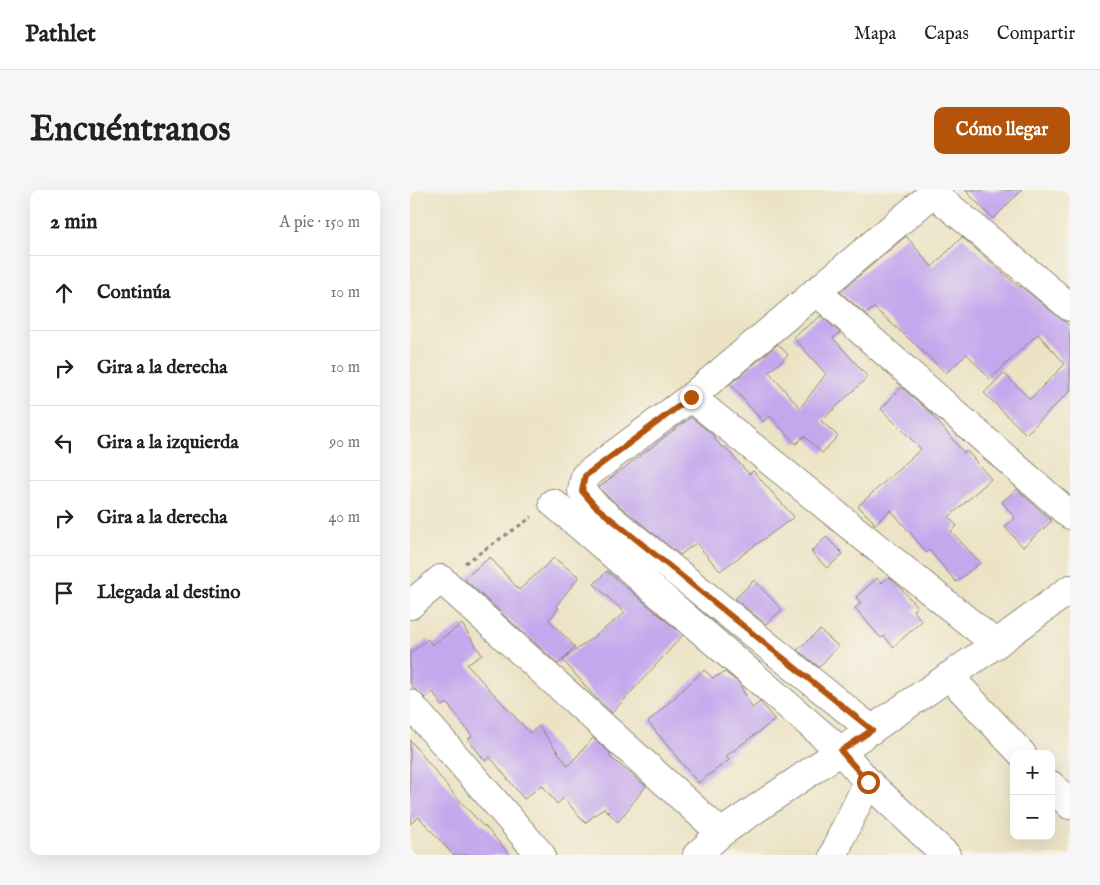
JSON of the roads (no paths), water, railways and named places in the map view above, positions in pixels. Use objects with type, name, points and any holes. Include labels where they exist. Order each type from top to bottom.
[{"type":"street","points":[[872,730],[595,506],[582,491],[585,476],[691,397],[935,191],[1070,307]]},
{"type":"street","points":[[816,291],[1070,514]]},
{"type":"street","points":[[691,397],[996,644]]},
{"type":"street","points":[[553,503],[841,751],[868,782],[946,855]]},
{"type":"street","points":[[410,605],[441,579],[721,833]]},
{"type":"street","points":[[696,855],[721,833],[996,644],[1070,589]]},
{"type":"street","points":[[949,676],[1018,750]]},
{"type":"street","points":[[410,704],[541,855]]},
{"type":"street","points":[[834,855],[868,782]]},
{"type":"street","points":[[1055,789],[1070,805]]}]
